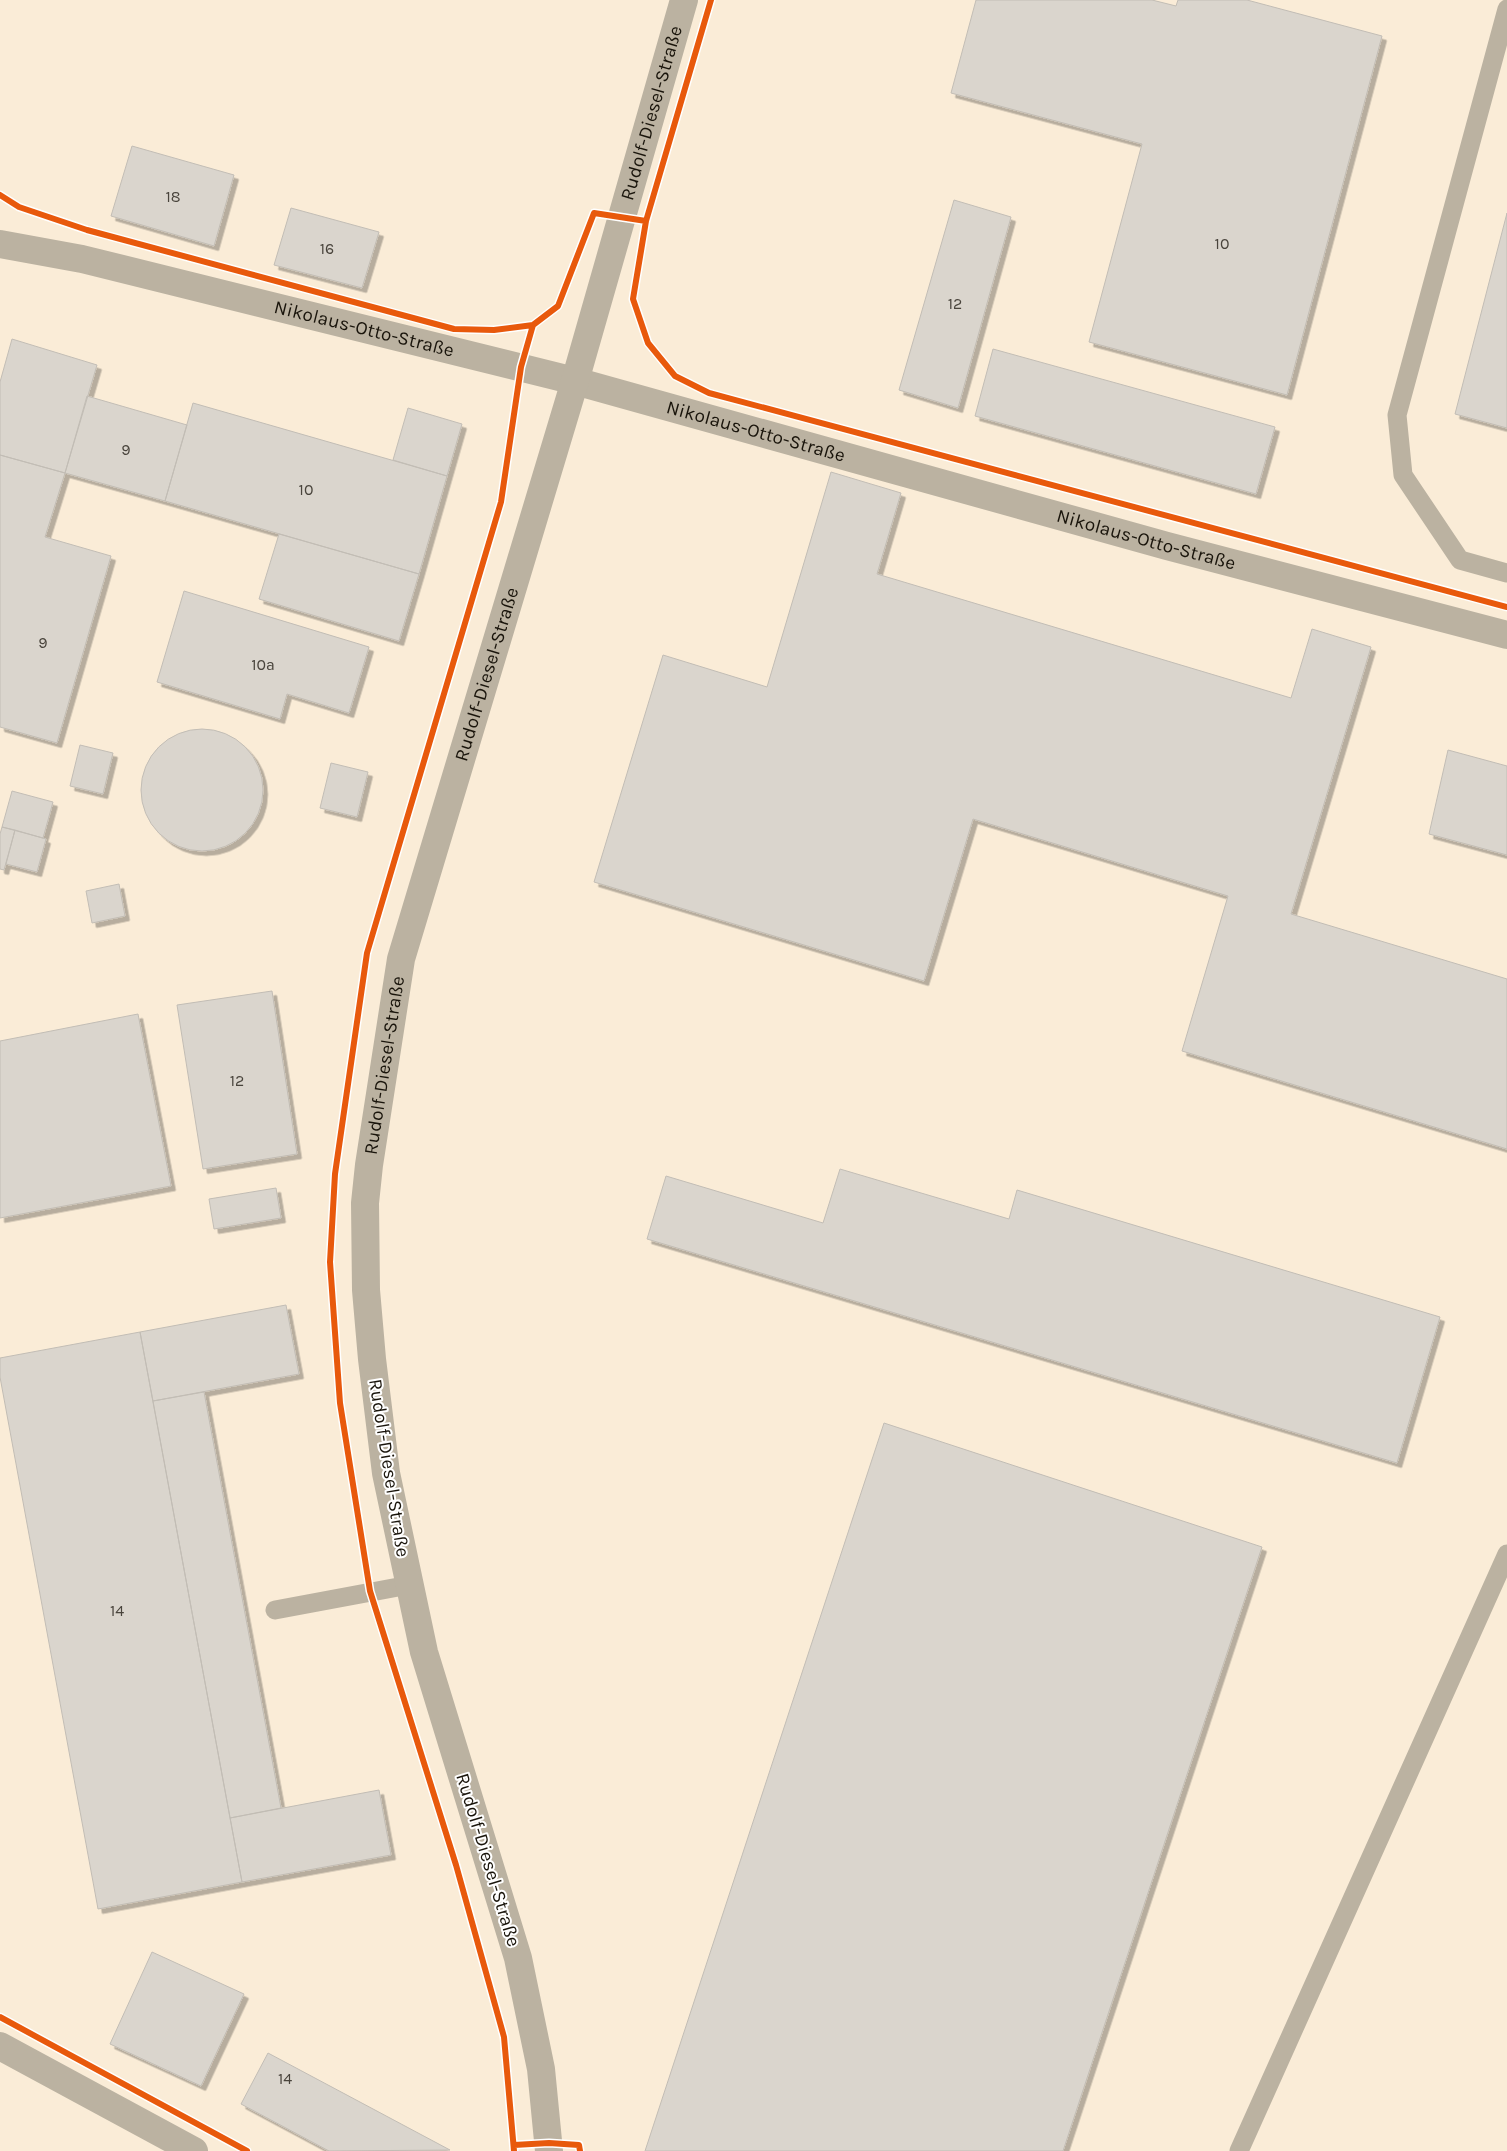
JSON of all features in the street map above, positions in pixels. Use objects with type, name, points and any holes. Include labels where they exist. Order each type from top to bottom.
[{"type":"street","name":"Rudolf-Diesel-Straße","points":[[549,2151],[541,2069],[518,1958],[424,1652],[386,1473],[372,1359],[366,1270],[365,1203],[369,1165],[401,959],[575,381],[684,0]]},
{"type":"street","name":"Nikolaus-Otto-Straße","points":[[0,244],[82,259],[575,381],[1167,546],[1507,636]]},
{"type":"street","points":[[0,2046],[194,2151]]},
{"type":"lane","points":[[1507,8],[1397,415],[1403,475],[1460,560],[1507,573]]},
{"type":"lane","points":[[1239,2151],[1507,1554]]},
{"type":"lane","points":[[275,1610],[409,1584]]},
{"type":"shaded area","points":[[0,0],[1507,0],[1507,2151],[0,2151]]},
{"type":"building","points":[[976,0],[1152,0],[1176,6],[1178,0],[1247,0],[1382,36],[1287,395],[1089,342],[1142,144],[951,93]]},
{"type":"building","points":[[132,146],[234,175],[214,246],[111,216]]},
{"type":"building","points":[[954,200],[1011,217],[958,408],[899,390]]},
{"type":"building","points":[[291,208],[379,232],[362,288],[274,265]]},
{"type":"building","points":[[1507,213],[1507,428],[1455,414]]},
{"type":"building","points":[[12,339],[97,365],[65,473],[0,455],[0,382]]},
{"type":"building","points":[[993,349],[1275,427],[1256,494],[975,416]]},
{"type":"building","points":[[87,396],[187,425],[165,501],[65,473]]},
{"type":"building","points":[[193,403],[447,476],[419,574],[165,501]]},
{"type":"building","points":[[408,408],[462,424],[447,476],[393,460]]},
{"type":"building","points":[[0,455],[65,473],[45,537],[111,556],[57,743],[0,727]]},
{"type":"building","points":[[831,472],[901,493],[877,574],[1291,698],[1312,629],[1371,647],[1291,914],[1507,979],[1507,1149],[1182,1051],[1228,896],[973,819],[924,981],[594,882],[663,655],[767,687]]},
{"type":"building","points":[[279,534],[419,574],[399,641],[259,599]]},
{"type":"building","points":[[184,591],[369,647],[349,713],[287,694],[280,719],[157,682]]},
{"type":"building","points":[[202,729],[225,734],[245,747],[258,767],[263,790],[258,813],[245,833],[225,846],[202,851],[179,846],[159,833],[146,813],[141,790],[146,767],[159,747],[179,734]]},
{"type":"building","points":[[80,745],[113,753],[103,794],[70,786]]},
{"type":"building","points":[[1448,750],[1507,766],[1507,855],[1429,834]]},
{"type":"building","points":[[331,763],[368,772],[357,817],[320,808]]},
{"type":"building","points":[[12,791],[53,802],[43,838],[2,827]]},
{"type":"building","points":[[2,827],[15,830],[4,870],[0,869],[0,834]]},
{"type":"building","points":[[15,830],[46,839],[37,872],[6,864]]},
{"type":"building","points":[[119,884],[125,916],[92,923],[86,891]]},
{"type":"building","points":[[272,991],[297,1154],[203,1169],[177,1005]]},
{"type":"building","points":[[138,1014],[171,1186],[0,1218],[0,1041]]},
{"type":"building","points":[[840,1169],[1009,1219],[1017,1190],[1440,1317],[1397,1463],[647,1239],[666,1176],[823,1223]]},
{"type":"building","points":[[276,1188],[281,1218],[214,1229],[209,1199]]},
{"type":"building","points":[[286,1305],[299,1374],[153,1401],[140,1332]]},
{"type":"building","points":[[140,1332],[242,1882],[98,1909],[0,1377],[0,1358]]},
{"type":"building","points":[[204,1392],[281,1808],[230,1818],[153,1401]]},
{"type":"building","points":[[884,1423],[1262,1547],[1063,2151],[645,2151]]},
{"type":"building","points":[[379,1790],[391,1855],[242,1882],[230,1818]]},
{"type":"building","points":[[152,1952],[244,1994],[201,2086],[110,2044]]},
{"type":"building","points":[[268,2053],[450,2150],[329,2151],[241,2104]]},
{"type":"cycle path","points":[[711,0],[646,221],[633,299],[648,343],[675,376],[709,393],[1507,607]]},
{"type":"cycle path","points":[[0,195],[19,207],[87,230],[454,329],[494,330],[533,325],[558,306],[594,213],[646,221]]},
{"type":"cycle path","points":[[514,2151],[504,2037],[456,1865],[370,1591],[340,1403],[330,1262],[335,1174],[367,953],[501,502],[521,367],[533,325]]},
{"type":"cycle path","points":[[0,2017],[247,2151]]},
{"type":"cycle path","points":[[514,2145],[549,2143],[579,2145],[580,2151]]}]
